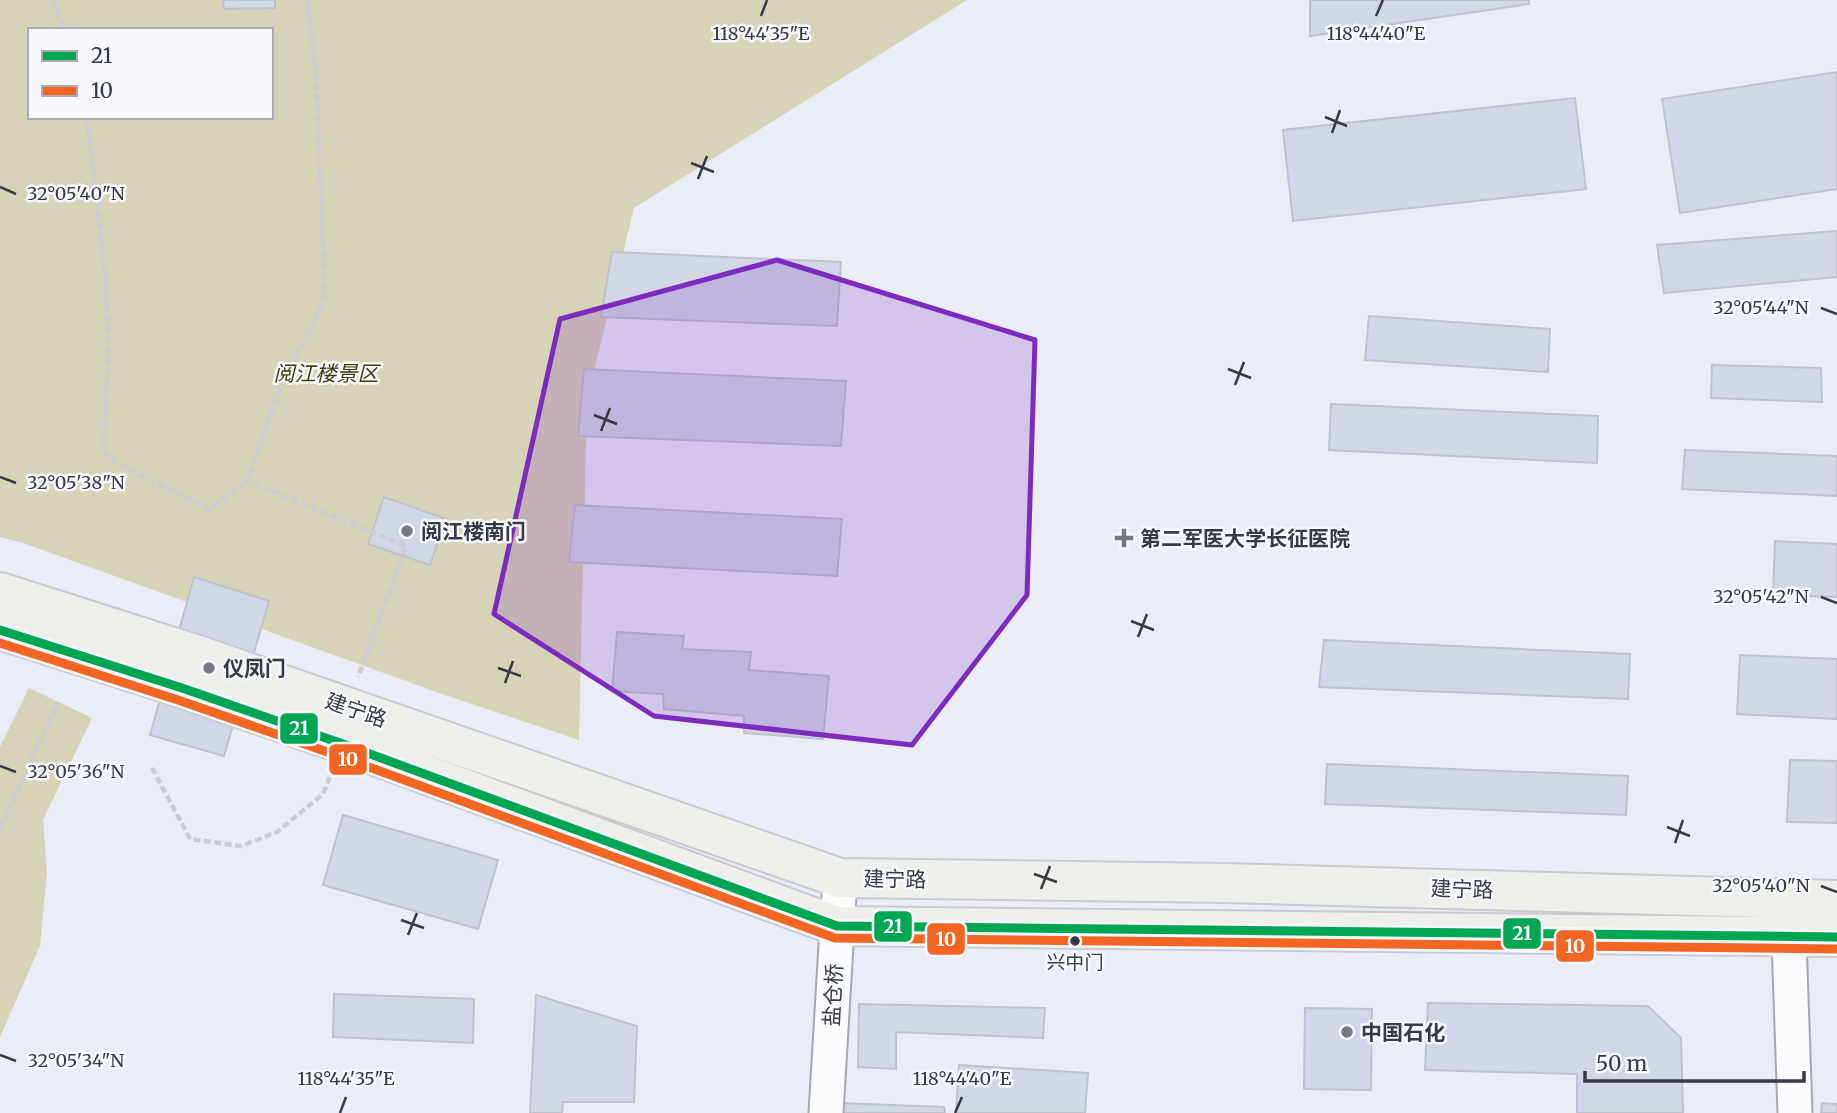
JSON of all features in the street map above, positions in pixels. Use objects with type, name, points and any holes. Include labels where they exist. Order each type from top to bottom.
[{"type":"main road","name":"建宁路","points":[[0,592],[195,654],[345,725],[837,926],[1837,937]]},
{"type":"main road","name":"建宁路","points":[[0,630],[182,688],[345,725],[840,878],[1225,883],[1837,900]]},
{"type":"street","name":"盐仓桥","points":[[826,1113],[840,878]]},
{"type":"street","points":[[1788,898],[1795,1113]]},
{"type":"path","points":[[52,0],[63,28]]},
{"type":"path","points":[[87,119],[106,280],[108,359],[103,450],[118,464],[209,509],[247,481],[286,371],[313,327],[323,299],[316,70],[307,0]]},
{"type":"path","points":[[152,768],[190,839],[242,846],[277,832],[323,794],[406,546],[247,481]]},
{"type":"path","points":[[0,830],[58,702]]},
{"type":"highlighted area","points":[[777,260],[1035,340],[1027,595],[912,745],[654,716],[494,614],[560,319]]},
{"type":"green space","name":"阅江楼景区","points":[[0,0],[967,0],[634,208],[587,399],[579,740],[442,694],[26,544],[0,537]]},
{"type":"green space","points":[[29,688],[92,718],[43,820],[47,872],[40,946],[0,1037],[0,747]]},
{"type":"building","points":[[223,0],[275,0],[275,8],[224,9]]},
{"type":"building","points":[[1310,0],[1529,0],[1529,4],[1310,36]]},
{"type":"building","points":[[1837,72],[1837,189],[1680,213],[1662,99]]},
{"type":"building","points":[[1575,98],[1586,189],[1293,221],[1283,130]]},
{"type":"building","points":[[1837,231],[1837,277],[1664,293],[1657,245]]},
{"type":"building","points":[[612,252],[841,262],[837,326],[601,317]]},
{"type":"building","points":[[1369,316],[1550,329],[1548,372],[1365,360]]},
{"type":"building","points":[[1712,365],[1821,368],[1822,402],[1711,398]]},
{"type":"building","points":[[584,369],[846,381],[841,446],[578,436]]},
{"type":"building","points":[[1331,404],[1598,416],[1597,463],[1329,450]]},
{"type":"building","points":[[1685,450],[1837,456],[1837,496],[1682,489]]},
{"type":"building","name":"阅江楼南门","points":[[384,497],[446,519],[430,565],[368,544]]},
{"type":"building","points":[[575,505],[842,519],[837,576],[569,562]]},
{"type":"building","points":[[1775,541],[1837,544],[1837,597],[1773,595]]},
{"type":"building","name":"仪凤门","points":[[194,577],[269,601],[224,756],[150,735]]},
{"type":"building","points":[[617,632],[684,636],[682,649],[751,652],[749,670],[829,676],[823,739],[744,733],[744,716],[664,709],[663,694],[612,691]]},
{"type":"building","points":[[1324,640],[1630,654],[1628,699],[1319,687]]},
{"type":"building","points":[[1740,655],[1837,659],[1837,719],[1737,714]]},
{"type":"building","points":[[1790,760],[1837,761],[1837,823],[1787,822]]},
{"type":"building","points":[[1327,764],[1628,776],[1626,815],[1325,804]]},
{"type":"building","points":[[343,815],[498,860],[478,929],[323,885]]},
{"type":"building","points":[[334,994],[474,999],[473,1043],[333,1037]]},
{"type":"building","points":[[536,995],[637,1026],[634,1102],[563,1102],[562,1113],[530,1113]]},
{"type":"building","points":[[1428,1003],[1648,1006],[1681,1038],[1683,1113],[1577,1113],[1577,1074],[1425,1070]]},
{"type":"building","points":[[859,1004],[1045,1008],[1043,1038],[896,1032],[896,1069],[858,1067]]},
{"type":"building","points":[[1305,1008],[1372,1009],[1371,1090],[1304,1089]]},
{"type":"building","points":[[959,1065],[1088,1073],[1085,1113],[956,1113]]},
{"type":"building","points":[[838,1103],[944,1107],[945,1113],[838,1113]]},
{"type":"building","points":[[1822,1103],[1837,1104],[1837,1113],[1821,1113]]},
{"type":"transit line","name":"21","points":[[0,630],[182,688],[343,744],[837,926],[1837,937]]},
{"type":"transit line","name":"10","points":[[0,643],[178,700],[339,756],[835,938],[1837,949]]},
{"type":"place","name":"阅江楼南门","points":[[407,531]]},
{"type":"place","name":"第二军医大学长征医院","points":[[1124,538]]},
{"type":"place","name":"仪凤门","points":[[209,668]]},
{"type":"place","name":"兴中门","points":[[1075,941]]},
{"type":"place","name":"中国石化","points":[[1347,1032]]}]
